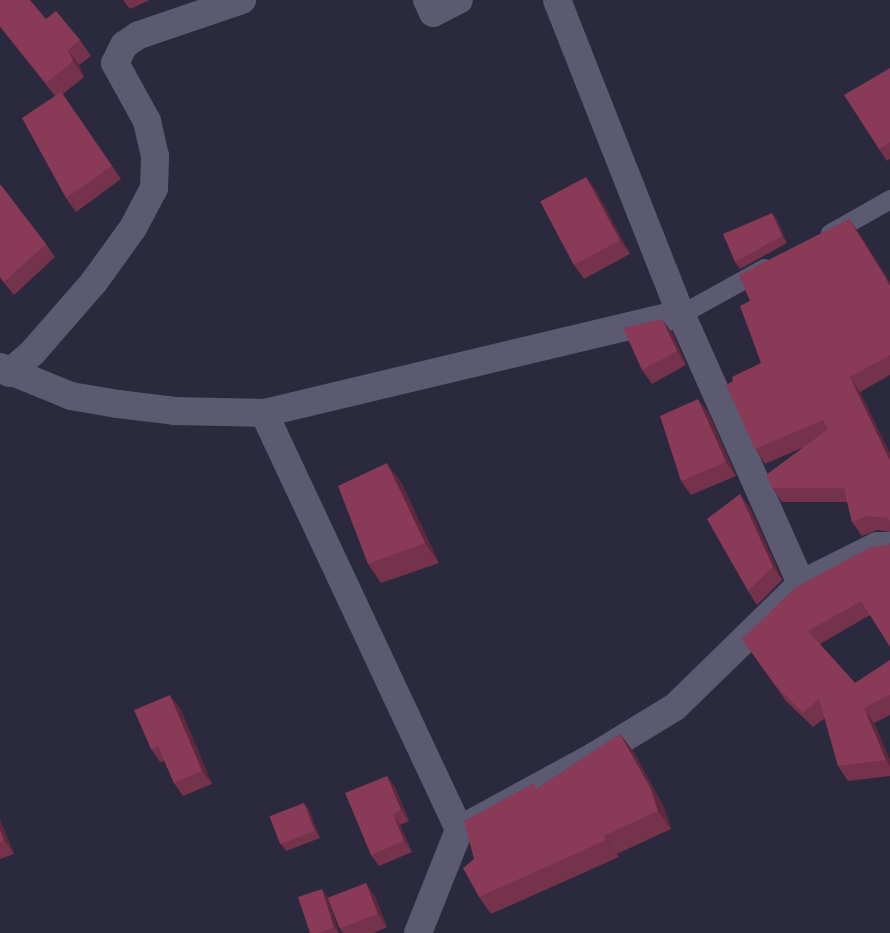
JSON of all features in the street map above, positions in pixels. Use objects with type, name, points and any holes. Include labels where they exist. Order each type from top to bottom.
[{"type":"street","points":[[5,370],[33,352],[94,282],[133,228],[154,188],[155,156],[147,121],[115,63],[124,45],[139,35],[242,0]]},
{"type":"street","points":[[427,0],[433,13],[459,0]]},
{"type":"street","points":[[557,0],[681,314],[800,584]]},
{"type":"street","points":[[5,370],[71,396],[118,404],[175,410],[264,412],[681,314]]},
{"type":"street","points":[[264,412],[459,830]]},
{"type":"street","points":[[418,933],[459,830],[593,757],[675,707],[800,584],[877,546],[890,546]]},
{"type":"lane","points":[[813,242],[890,199]]},
{"type":"lane","points":[[681,314],[778,260]]},
{"type":"building","points":[[0,0],[30,0],[46,19],[56,11],[80,40],[68,50],[73,61],[46,83],[0,26]]},
{"type":"building","points":[[890,68],[890,142],[879,149],[844,95]]},
{"type":"building","points":[[61,92],[112,166],[66,198],[22,118]]},
{"type":"building","points":[[586,177],[620,241],[574,265],[540,201]]},
{"type":"building","points":[[0,185],[46,244],[4,282],[0,276]]},
{"type":"building","points":[[772,213],[782,236],[735,262],[723,234]]},
{"type":"building","points":[[849,219],[890,286],[890,355],[850,377],[890,461],[890,521],[887,518],[867,516],[852,522],[844,488],[772,488],[766,475],[828,429],[823,420],[755,449],[726,385],[733,381],[732,377],[761,363],[740,306],[750,301],[739,275]]},
{"type":"building","points":[[662,319],[677,351],[642,370],[623,328]]},
{"type":"building","points":[[698,399],[726,462],[681,481],[660,416]]},
{"type":"building","points":[[387,463],[425,543],[368,564],[338,486]]},
{"type":"building","points":[[740,494],[773,567],[748,591],[707,519]]},
{"type":"building","points":[[890,543],[890,647],[861,601],[808,631],[855,683],[890,660],[890,695],[864,708],[886,760],[838,766],[819,699],[803,713],[776,686],[742,639],[796,587],[871,547]]},
{"type":"building","points":[[170,695],[202,771],[174,783],[158,746],[151,749],[134,710]]},
{"type":"building","points":[[620,734],[651,789],[658,811],[604,836],[606,840],[479,897],[463,868],[474,859],[464,821],[534,783],[536,789]]},
{"type":"building","points":[[387,776],[401,810],[393,814],[404,841],[371,855],[345,793]]},
{"type":"building","points":[[304,803],[315,831],[280,844],[269,816]]},
{"type":"building","points":[[0,830],[4,840],[0,842]]},
{"type":"building","points":[[366,883],[378,914],[340,929],[328,898]]},
{"type":"building","points":[[322,889],[334,928],[310,933],[298,897]]}]
